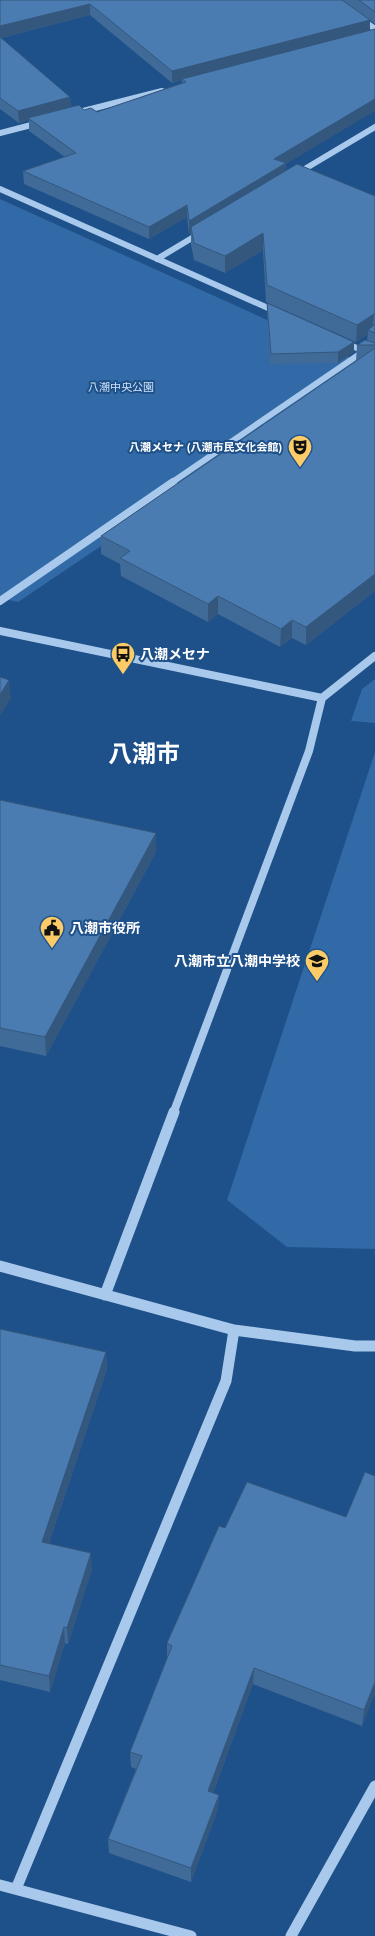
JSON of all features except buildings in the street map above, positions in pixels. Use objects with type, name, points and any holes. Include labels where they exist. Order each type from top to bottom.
[{"type":"street","points":[[354,14],[375,29]]},
{"type":"street","points":[[74,114],[167,89]]},
{"type":"street","points":[[0,133],[46,121]]},
{"type":"street","points":[[293,176],[375,127]]},
{"type":"street","points":[[0,189],[284,315]]},
{"type":"street","points":[[157,258],[205,230]]},
{"type":"street","points":[[339,340],[361,347],[375,356]]},
{"type":"street","points":[[0,601],[361,347]]},
{"type":"street","points":[[0,631],[322,698]]},
{"type":"street","points":[[105,1295],[309,751],[322,698],[375,656]]},
{"type":"street","points":[[0,1266],[234,1330],[355,1346],[375,1346]]},
{"type":"street","points":[[16,1889],[226,1381],[234,1330]]},
{"type":"street","points":[[291,1936],[375,1786]]},
{"type":"street","points":[[0,1885],[191,1936]]},
{"type":"green space","name":"八潮中央公園","points":[[0,199],[369,366],[18,602],[0,598]]},
{"type":"green space","points":[[375,679],[375,723],[351,721],[362,689]]},
{"type":"green space","points":[[375,752],[375,1249],[287,1247],[227,1200]]},
{"type":"place","name":"八潮メセナ (八潮市民文化会館)","points":[[300,468]]},
{"type":"place","name":"八潮メセナ","points":[[123,675]]},
{"type":"place","name":"八潮市役所","points":[[52,949]]},
{"type":"place","name":"八潮市立八潮中学校","points":[[317,982]]},
{"type":"district","name":"八潮市","points":[[144,754]]}]
